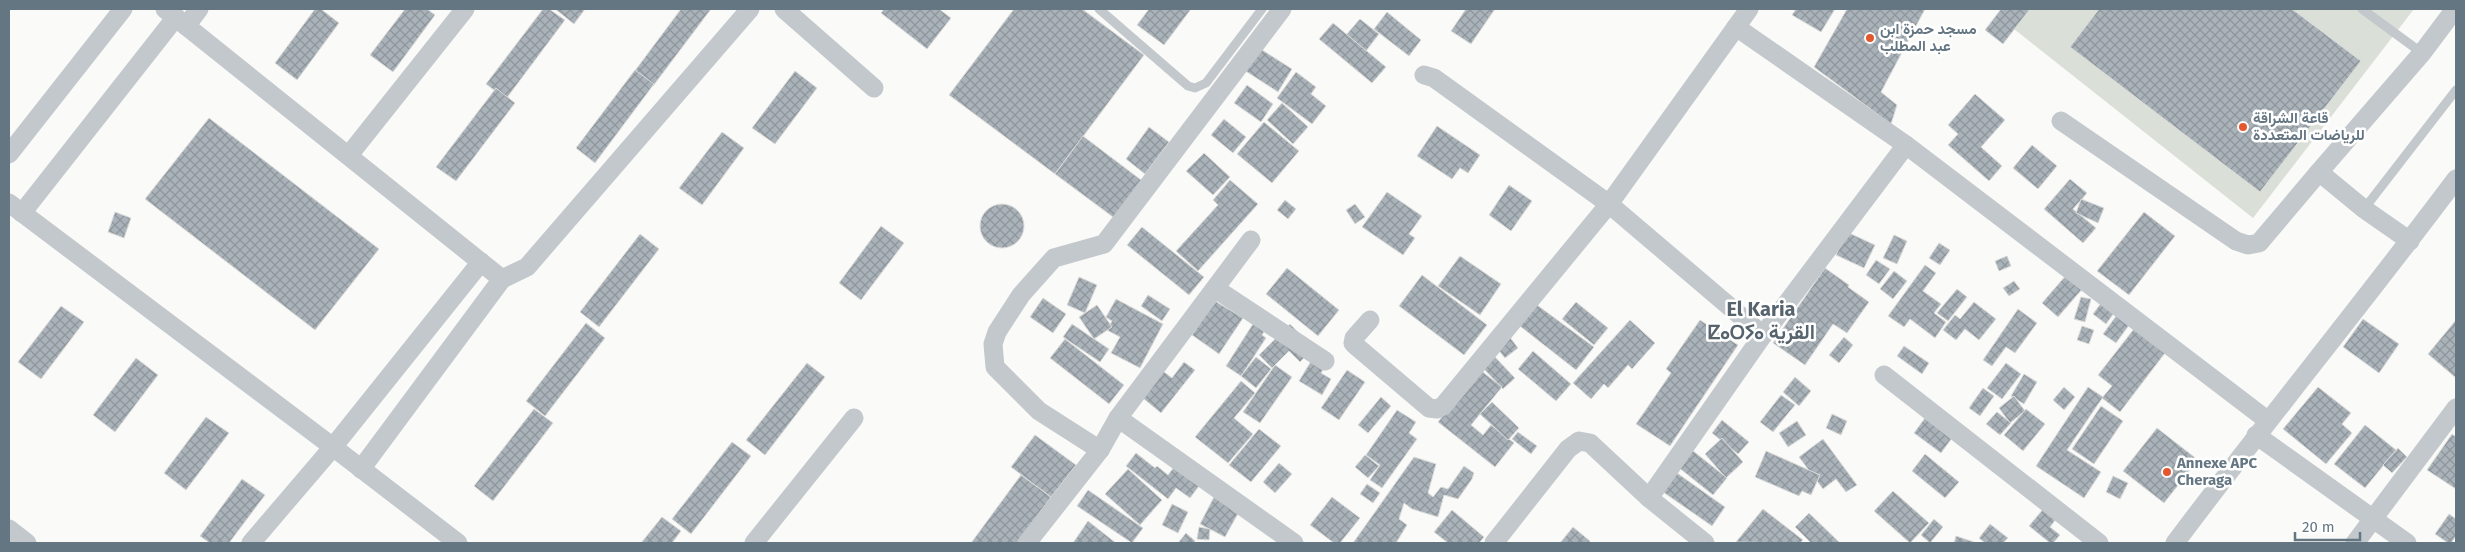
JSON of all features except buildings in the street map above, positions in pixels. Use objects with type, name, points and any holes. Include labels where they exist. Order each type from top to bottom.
[{"type":"street","points":[[9,154],[123,9]]},
{"type":"street","points":[[199,9],[175,17],[15,208],[458,543]]},
{"type":"street","points":[[349,155],[465,9]]},
{"type":"street","points":[[362,469],[502,279],[527,267],[750,9]]},
{"type":"street","points":[[784,9],[874,88]]},
{"type":"street","points":[[1100,450],[1039,411],[995,367],[993,344],[997,332],[1021,295],[1054,258],[1104,244],[1282,9]]},
{"type":"street","points":[[1370,320],[1354,338],[1353,342],[1356,346],[1429,408],[1437,410],[1443,406],[1609,204],[1749,9]]},
{"type":"street","points":[[2061,121],[2236,240],[2248,245],[2259,243],[2422,53],[2455,9]]},
{"type":"street","points":[[175,17],[502,279]]},
{"type":"street","points":[[1736,27],[1906,145],[2267,420]]},
{"type":"street","points":[[1424,74],[1434,78],[1609,204],[1763,334]]},
{"type":"street","points":[[1649,498],[1763,334],[1906,145]]},
{"type":"street","points":[[2319,172],[2364,209],[2410,241]]},
{"type":"street","points":[[2175,543],[2267,420],[2410,241],[2456,179]]},
{"type":"street","points":[[1027,543],[1100,450],[1118,418],[1251,240]]},
{"type":"street","points":[[251,543],[333,447],[481,262]]},
{"type":"street","points":[[1216,289],[1326,362]]},
{"type":"street","points":[[1884,375],[2099,543]]},
{"type":"street","points":[[2354,543],[2456,408]]},
{"type":"street","points":[[754,543],[854,418]]},
{"type":"street","points":[[1118,418],[1294,543]]},
{"type":"street","points":[[2256,435],[2407,543]]},
{"type":"street","points":[[1494,543],[1568,449],[1579,441],[1590,443],[1649,498],[1705,543]]},
{"type":"street","points":[[9,529],[27,543]]},
{"type":"lane","points":[[1098,9],[1188,86],[1195,88],[1206,83],[1262,9]]},
{"type":"lane","points":[[2362,9],[2422,53]]},
{"type":"lane","points":[[2364,209],[2456,90]]},
{"type":"shaded area","name":"قاعة الشراقة للرياضات المتعددة","points":[[2030,9],[2414,9],[2253,218],[2014,29]]},
{"type":"place","name":"مسجد حمزة ابن عبد المطلب","points":[[1870,38]]},
{"type":"place","name":"قاعة الشراقة للرياضات المتعددة","points":[[2243,127]]},
{"type":"place","name":"Annexe APC Cheraga","points":[[2167,472]]},
{"type":"district","name":"El Karia ⵇⴰⵔⵢⴰ القرية","points":[[1761,320]]}]
